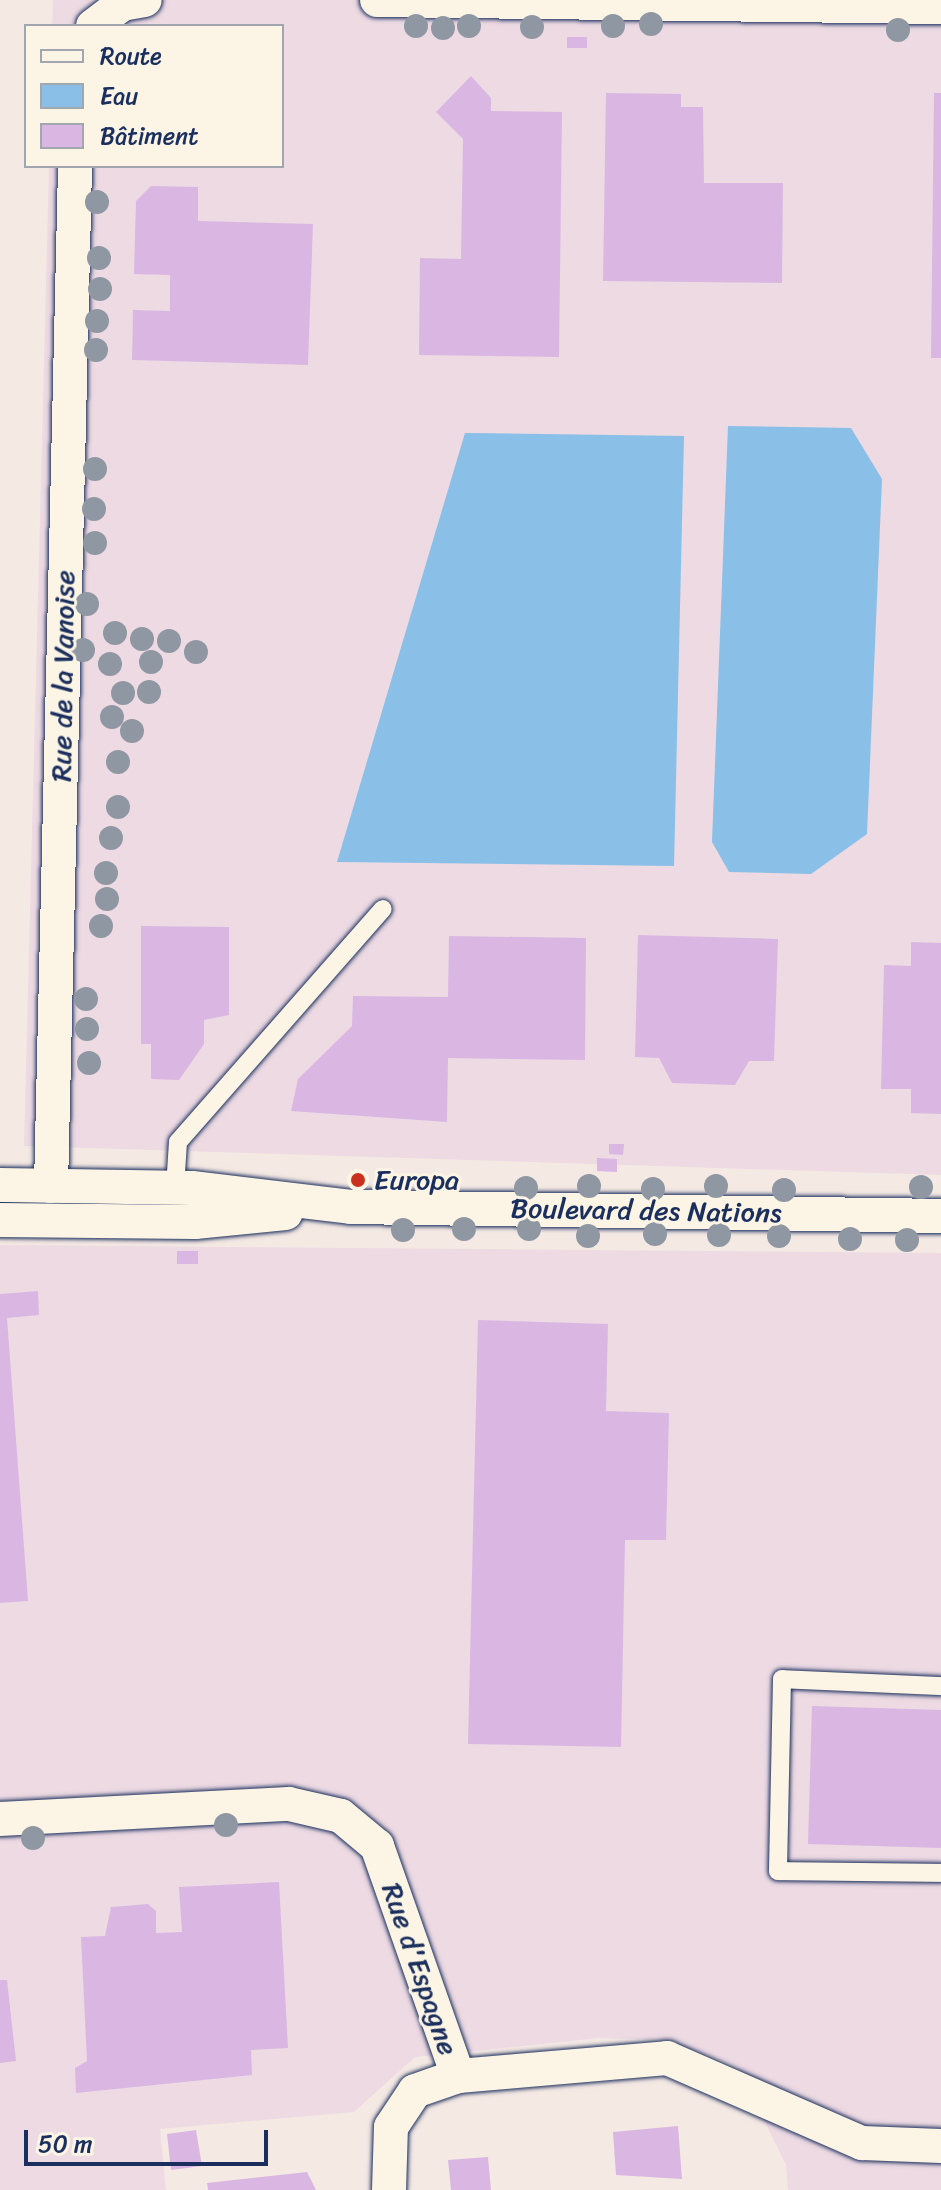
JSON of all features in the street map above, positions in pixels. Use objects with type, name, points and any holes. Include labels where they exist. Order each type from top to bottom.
[{"type":"street","points":[[96,24],[122,4],[145,0]]},
{"type":"street","points":[[377,0],[941,7]]},
{"type":"street","name":"Rue de la Vanoise","points":[[51,1186],[75,168]]},
{"type":"street","name":"Boulevard des Nations","points":[[0,1185],[175,1188],[351,1207],[941,1216]]},
{"type":"street","name":"Boulevard des Nations","points":[[0,1220],[195,1222],[351,1207]]},
{"type":"street","name":"Rue d'Espagne","points":[[0,1819],[289,1804],[341,1816],[377,1846],[458,2076],[667,2058],[862,2143],[941,2146]]},
{"type":"street","points":[[389,2190],[391,2127],[415,2091],[458,2076]]},
{"type":"lane","points":[[175,1188],[178,1142],[383,909]]},
{"type":"lane","points":[[941,1686],[782,1679],[778,1871],[941,1873]]},
{"type":"shaded area","points":[[53,0],[941,0],[941,1175],[24,1146],[49,168],[284,168],[284,24],[52,24]]},
{"type":"shaded area","points":[[0,1245],[941,1253],[941,2190],[788,2190],[786,2165],[738,2067],[669,2040],[599,2038],[415,2057],[354,2112],[160,2129],[166,2190],[0,2190]]},
{"type":"water","points":[[728,426],[851,428],[882,479],[867,834],[811,874],[729,872],[712,842]]},
{"type":"water","points":[[465,433],[684,436],[674,866],[337,862]]},
{"type":"building","points":[[567,37],[587,37],[587,48],[567,48]]},
{"type":"building","points":[[471,76],[491,98],[491,111],[562,112],[559,357],[419,355],[420,258],[461,259],[463,139],[436,112]]},
{"type":"building","points":[[606,93],[681,94],[681,107],[703,107],[704,183],[783,183],[782,283],[603,281]]},
{"type":"building","points":[[934,93],[941,93],[941,358],[931,358]]},
{"type":"building","points":[[151,186],[198,187],[198,221],[313,224],[308,365],[132,360],[133,310],[170,311],[170,275],[134,274],[136,201]]},
{"type":"building","points":[[141,926],[229,927],[229,1015],[204,1020],[204,1044],[179,1080],[151,1079],[151,1044],[141,1044]]},
{"type":"building","points":[[638,935],[778,939],[774,1061],[749,1061],[735,1085],[672,1083],[659,1058],[635,1057]]},
{"type":"building","points":[[449,936],[586,938],[585,1060],[448,1058],[447,1122],[291,1111],[298,1079],[352,1026],[353,996],[448,997]]},
{"type":"building","points":[[911,942],[941,943],[941,1114],[911,1113],[911,1089],[881,1089],[884,965],[911,966]]},
{"type":"building","points":[[609,1144],[624,1144],[623,1155],[609,1154]]},
{"type":"building","points":[[597,1158],[617,1159],[617,1172],[597,1171]]},
{"type":"building","points":[[177,1251],[198,1251],[198,1264],[177,1264]]},
{"type":"building","points":[[38,1291],[39,1315],[7,1318],[28,1601],[0,1603],[0,1294]]},
{"type":"building","points":[[478,1320],[608,1324],[606,1411],[669,1413],[666,1540],[625,1540],[621,1747],[468,1744]]},
{"type":"building","points":[[812,1706],[941,1710],[941,1848],[808,1844]]},
{"type":"building","points":[[279,1882],[288,2048],[251,2050],[252,2075],[76,2093],[75,2068],[87,2061],[81,1937],[105,1936],[111,1907],[148,1904],[156,1911],[156,1933],[182,1932],[179,1887]]},
{"type":"building","points":[[0,1980],[7,1980],[16,2061],[0,2063]]},
{"type":"building","points":[[678,2126],[682,2179],[616,2175],[613,2132]]},
{"type":"building","points":[[196,2130],[202,2166],[171,2170],[167,2134]]},
{"type":"building","points":[[488,2157],[491,2190],[451,2190],[448,2160]]},
{"type":"building","points":[[307,2172],[316,2190],[208,2190],[207,2183]]},
{"type":"place","name":"Europa","points":[[358,1180]]}]
